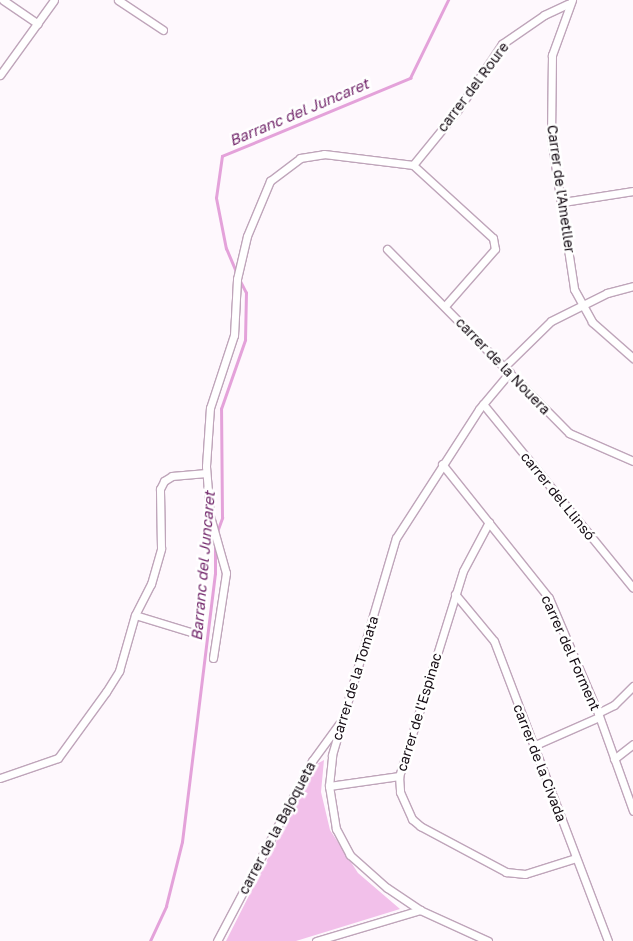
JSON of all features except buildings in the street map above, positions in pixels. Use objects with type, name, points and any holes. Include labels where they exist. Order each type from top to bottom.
[{"type":"street","points":[[3,0],[38,24]]},
{"type":"street","points":[[0,74],[54,0]]},
{"type":"street","points":[[118,0],[163,30]]},
{"type":"street","name":"carrer del Roure","points":[[413,165],[457,111],[502,44],[544,14],[570,2]]},
{"type":"street","name":"Carrer de l'Ametller","points":[[570,2],[552,55],[551,138],[563,202],[574,289],[592,322],[633,358]]},
{"type":"street","points":[[213,658],[226,573],[210,516],[206,473],[210,408],[234,335],[237,280],[246,236],[270,182],[300,158],[324,154],[413,165],[493,238],[495,248],[445,306]]},
{"type":"street","points":[[563,202],[633,191]]},
{"type":"street","name":"carrer de la Nouera","points":[[387,249],[505,366],[569,433],[633,461]]},
{"type":"street","points":[[505,366],[551,321],[607,293],[633,286]]},
{"type":"street","name":"carrer de la Tomata","points":[[488,941],[420,910],[386,888],[350,855],[336,829],[329,786],[332,756],[396,538],[442,464],[483,404],[510,372]]},
{"type":"street","name":"carrer del Llinsó","points":[[483,404],[633,588]]},
{"type":"street","name":"carrer del Forment","points":[[442,464],[550,598],[598,715],[633,811]]},
{"type":"street","points":[[0,778],[58,758],[119,671],[135,615],[151,584],[161,548],[160,489],[164,481],[172,476],[206,473]]},
{"type":"street","name":"carrer de l'Espinac","points":[[489,522],[473,547],[455,594],[399,776],[404,806],[412,820],[485,863],[506,872],[526,874],[576,858]]},
{"type":"street","name":"carrer de la Civada","points":[[455,594],[494,641],[608,941]]},
{"type":"street","points":[[135,615],[197,634]]},
{"type":"street","points":[[533,746],[598,715],[614,705],[633,686]]},
{"type":"street","name":"carrer de la Bajoqueta","points":[[217,941],[318,752],[344,719]]},
{"type":"street","points":[[614,758],[633,744]]},
{"type":"street","points":[[318,752],[332,756]]},
{"type":"street","points":[[329,786],[399,776]]},
{"type":"street","points":[[316,941],[420,910]]},
{"type":"shaded area","points":[[324,760],[321,792],[330,830],[358,873],[400,909],[296,941],[226,941],[315,765]]},
{"type":"waterway","name":"Barranc del Juncaret","points":[[236,272],[226,249],[216,198],[222,156],[410,78],[448,0]]},
{"type":"waterway","name":"Barranc del Juncaret","points":[[217,532],[222,518],[221,409],[245,340],[246,293],[239,279]]},
{"type":"waterway","name":"Barranc del Juncaret","points":[[150,941],[166,906],[182,842],[215,574],[215,545]]}]
